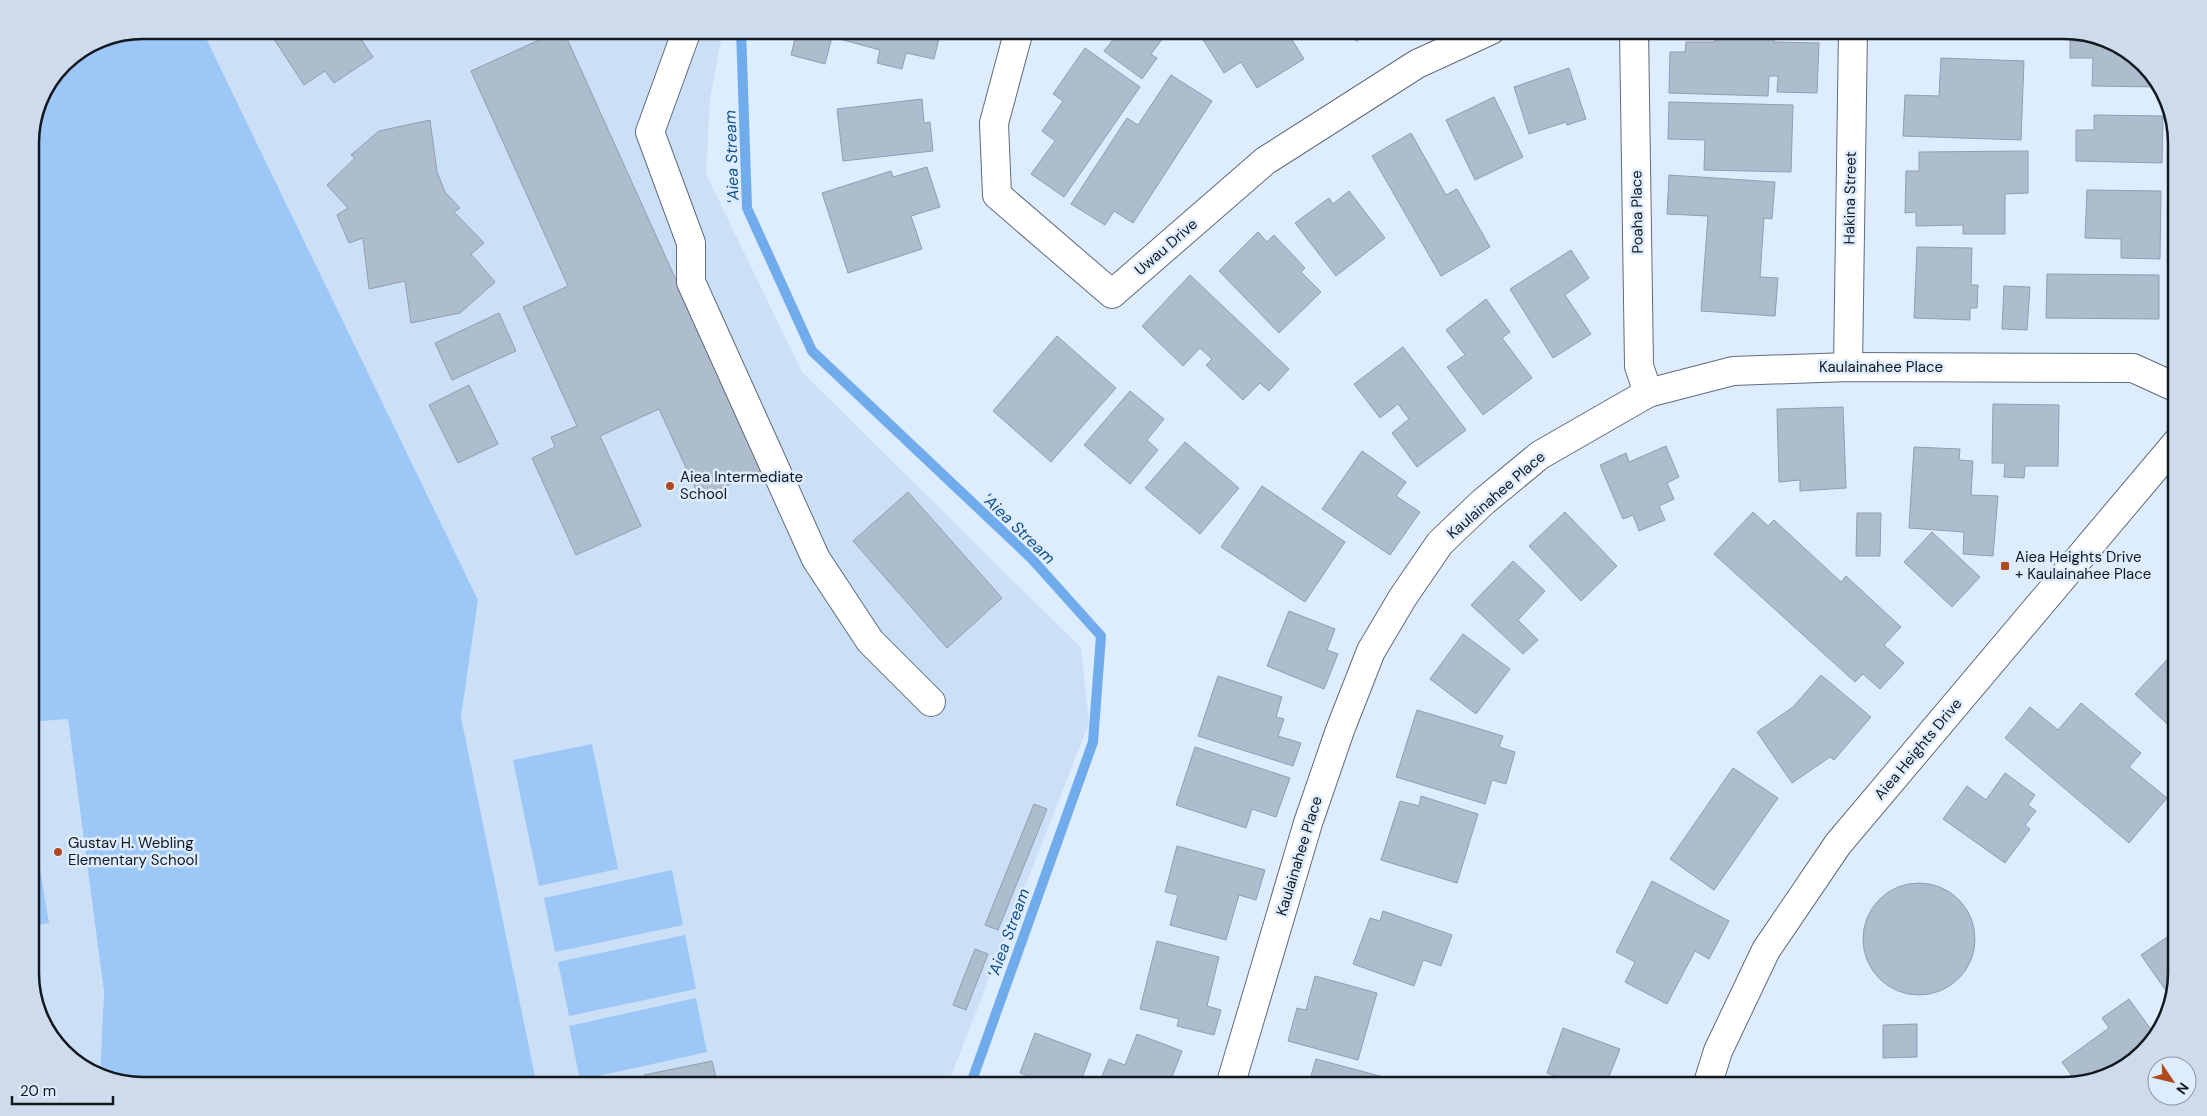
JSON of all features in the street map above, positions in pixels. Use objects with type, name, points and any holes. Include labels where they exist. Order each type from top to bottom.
[{"type":"street","points":[[684,39],[650,132],[692,243],[691,282],[816,559],[870,641],[931,702]]},
{"type":"street","name":"Uwau Drive","points":[[1017,39],[994,123],[997,195],[1112,294],[1265,161],[1417,64],[1471,39]]},
{"type":"street","name":"Poaha Place","points":[[1634,39],[1639,366],[1648,393]]},
{"type":"street","name":"Hakina Street","points":[[1848,366],[1853,39]]},
{"type":"street","name":"Kaulainahee Place","points":[[1233,1077],[1308,823],[1340,730],[1372,651],[1398,605],[1440,543],[1483,502],[1540,455],[1648,393],[1733,371],[1848,366],[2132,368],[2168,384]]},
{"type":"street","name":"Aiea Heights Drive","points":[[1710,1077],[1718,1051],[1766,950],[1838,844],[2168,453]]},
{"type":"shaded area","points":[[143,39],[206,39],[478,600],[461,717],[535,1077],[143,1077],[116,1074],[100,1068],[104,992],[68,719],[39,721],[39,136],[42,116],[49,97],[60,79],[69,69],[85,56],[109,44]]},
{"type":"shaded area","name":"Aiea Intermediate School","points":[[206,39],[721,39],[710,98],[706,174],[802,372],[1081,648],[1089,723],[951,1077],[535,1077],[461,717],[478,600]]},
{"type":"shaded area","name":"Gustav H. Webling Elementary School","points":[[68,719],[104,992],[100,1068],[85,1060],[74,1051],[56,1031],[44,1007],[41,994],[39,980],[39,721]]},
{"type":"shaded area","points":[[592,744],[618,869],[539,886],[513,760]]},
{"type":"shaded area","points":[[39,864],[49,923],[39,925]]},
{"type":"shaded area","points":[[672,870],[683,925],[555,952],[544,898]]},
{"type":"shaded area","points":[[685,935],[696,989],[569,1016],[558,962]]},
{"type":"shaded area","points":[[696,998],[707,1052],[594,1077],[579,1077],[569,1026]]},
{"type":"building","points":[[274,39],[361,39],[373,57],[334,83],[325,71],[304,85]]},
{"type":"building","points":[[541,39],[567,39],[762,470],[700,498],[659,409],[600,436],[641,526],[576,555],[532,458],[555,447],[551,437],[577,426],[523,307],[568,286],[471,71]]},
{"type":"building","points":[[795,39],[831,39],[825,64],[791,55]]},
{"type":"building","points":[[839,39],[939,39],[934,59],[906,53],[902,69],[877,63],[880,50]]},
{"type":"building","points":[[1114,39],[1162,39],[1151,54],[1157,58],[1142,79],[1104,51]]},
{"type":"building","points":[[1203,39],[1292,39],[1304,59],[1257,88],[1241,62],[1224,73]]},
{"type":"building","points":[[1715,39],[1774,39],[1774,42],[1819,43],[1817,93],[1777,92],[1778,76],[1769,76],[1768,96],[1669,93],[1670,52],[1685,52],[1686,42],[1715,42]]},
{"type":"building","points":[[2070,41],[2084,41],[2098,44],[2122,56],[2142,74],[2152,87],[2092,86],[2093,58],[2070,58]]},
{"type":"building","points":[[1085,48],[1140,87],[1064,197],[1031,174],[1055,141],[1042,131],[1063,101],[1053,94]]},
{"type":"building","points":[[1941,58],[2024,61],[2021,140],[1903,136],[1905,95],[1939,96]]},
{"type":"building","points":[[1569,68],[1586,119],[1567,125],[1566,122],[1529,134],[1514,87]]},
{"type":"building","points":[[1171,75],[1212,101],[1133,223],[1114,211],[1105,225],[1071,204],[1127,118],[1138,125]]},
{"type":"building","points":[[1494,97],[1523,157],[1475,180],[1446,120]]},
{"type":"building","points":[[922,99],[924,123],[930,122],[933,151],[843,161],[837,109]]},
{"type":"building","points":[[1669,102],[1793,105],[1791,172],[1704,170],[1705,140],[1668,139]]},
{"type":"building","points":[[2094,115],[2163,116],[2162,163],[2076,161],[2076,130],[2094,130]]},
{"type":"building","points":[[430,120],[437,172],[445,192],[460,208],[454,212],[484,243],[471,254],[495,282],[460,313],[411,323],[405,281],[369,289],[363,238],[349,243],[337,215],[348,208],[327,185],[355,158],[351,155],[379,131]]},
{"type":"building","points":[[1411,133],[1446,195],[1457,189],[1490,247],[1441,276],[1372,156]]},
{"type":"building","points":[[2028,151],[2028,193],[2005,194],[2005,234],[1963,234],[1963,225],[1916,226],[1916,212],[1905,213],[1906,171],[1919,171],[1919,152]]},
{"type":"building","points":[[927,167],[940,207],[911,216],[922,249],[848,273],[822,193],[891,171],[893,177]]},
{"type":"building","points":[[1669,175],[1775,182],[1772,219],[1764,218],[1760,277],[1778,278],[1775,316],[1701,311],[1708,216],[1667,214]]},
{"type":"building","points":[[2087,190],[2161,191],[2160,259],[2121,258],[2121,239],[2085,238]]},
{"type":"building","points":[[1349,191],[1385,238],[1336,276],[1295,223],[1329,198],[1333,204]]},
{"type":"building","points":[[1258,232],[1267,242],[1274,235],[1305,268],[1301,272],[1321,292],[1279,333],[1219,271]]},
{"type":"building","points":[[1917,247],[1972,248],[1971,285],[1978,285],[1977,308],[1970,308],[1970,320],[1914,318]]},
{"type":"building","points":[[1571,250],[1589,278],[1565,295],[1591,334],[1553,358],[1510,289]]},
{"type":"building","points":[[2047,274],[2159,275],[2159,319],[2046,318]]},
{"type":"building","points":[[1190,275],[1289,369],[1269,391],[1260,383],[1243,400],[1206,365],[1212,359],[1200,348],[1183,366],[1142,326]]},
{"type":"building","points":[[2004,286],[2030,287],[2027,330],[2002,329]]},
{"type":"building","points":[[1486,299],[1510,332],[1502,338],[1532,378],[1483,415],[1447,367],[1465,355],[1446,330]]},
{"type":"building","points":[[499,313],[516,351],[452,380],[435,343]]},
{"type":"building","points":[[1057,336],[1116,388],[1051,462],[993,411]]},
{"type":"building","points":[[1403,347],[1466,430],[1417,467],[1392,433],[1409,419],[1398,404],[1380,418],[1354,384]]},
{"type":"building","points":[[469,385],[498,444],[458,463],[429,405]]},
{"type":"building","points":[[1130,391],[1164,419],[1147,440],[1158,450],[1130,484],[1084,445]]},
{"type":"building","points":[[1993,404],[2059,405],[2058,466],[2025,466],[2024,478],[2004,477],[2005,463],[1992,463]]},
{"type":"building","points":[[1843,407],[1846,488],[1800,491],[1800,480],[1779,482],[1777,409]]},
{"type":"building","points":[[1185,442],[1239,488],[1200,534],[1145,488]]},
{"type":"building","points":[[1666,446],[1679,477],[1667,483],[1674,499],[1659,506],[1665,520],[1639,531],[1633,515],[1623,519],[1600,465],[1626,453],[1629,462]]},
{"type":"building","points":[[1914,447],[1960,449],[1959,460],[1973,461],[1971,495],[1998,496],[1993,556],[1963,554],[1964,532],[1909,528]]},
{"type":"building","points":[[1362,451],[1406,482],[1396,496],[1420,512],[1390,555],[1322,509]]},
{"type":"building","points":[[1262,486],[1345,542],[1305,602],[1221,547]]},
{"type":"building","points":[[908,492],[1002,598],[947,648],[853,541]]},
{"type":"building","points":[[1565,512],[1617,566],[1581,601],[1529,546]]},
{"type":"building","points":[[1753,512],[1768,526],[1774,520],[1841,582],[1846,576],[1901,627],[1884,645],[1904,663],[1880,689],[1863,674],[1855,682],[1714,554]]},
{"type":"building","points":[[1857,513],[1881,513],[1880,556],[1856,556]]},
{"type":"building","points":[[1932,532],[1980,577],[1952,607],[1904,562]]},
{"type":"building","points":[[1513,561],[1545,591],[1518,620],[1538,640],[1523,654],[1471,605]]},
{"type":"building","points":[[1289,611],[1335,629],[1327,650],[1338,654],[1324,689],[1267,666]]},
{"type":"building","points":[[1463,634],[1510,669],[1476,714],[1430,679]]},
{"type":"building","points":[[2168,659],[2168,725],[2135,694]]},
{"type":"building","points":[[1821,675],[1871,717],[1834,760],[1830,757],[1792,783],[1757,732],[1793,707]]},
{"type":"building","points":[[1218,676],[1282,697],[1276,717],[1284,719],[1278,736],[1301,743],[1293,766],[1198,736]]},
{"type":"building","points":[[2081,703],[2141,753],[2129,767],[2167,798],[2129,843],[2005,738],[2030,707],[2058,730]]},
{"type":"building","points":[[1417,710],[1503,736],[1499,747],[1515,752],[1506,784],[1492,780],[1485,804],[1396,777]]},
{"type":"building","points":[[1195,747],[1290,778],[1276,817],[1252,809],[1246,828],[1176,805]]},
{"type":"building","points":[[1733,768],[1778,798],[1714,890],[1670,859]]},
{"type":"building","points":[[2005,773],[2035,795],[2028,805],[2036,811],[2025,825],[2030,829],[2005,863],[1943,819],[1967,786],[1986,800]]},
{"type":"building","points":[[1421,796],[1478,814],[1457,883],[1381,860],[1400,801],[1419,806]]},
{"type":"building","points":[[1034,804],[1047,809],[998,930],[985,925]]},
{"type":"building","points":[[1177,846],[1265,870],[1256,900],[1239,895],[1226,940],[1170,925],[1178,895],[1165,892]]},
{"type":"building","points":[[1652,881],[1729,921],[1709,959],[1695,951],[1667,1004],[1625,982],[1635,962],[1616,952]]},
{"type":"building","points":[[1919,883],[1940,887],[1959,899],[1971,918],[1975,939],[1971,960],[1959,979],[1940,991],[1919,995],[1898,991],[1879,979],[1867,960],[1863,939],[1867,918],[1879,899],[1898,887]]},
{"type":"building","points":[[1383,911],[1452,935],[1441,966],[1423,960],[1414,986],[1353,964],[1370,918],[1380,921]]},
{"type":"building","points":[[2168,936],[2166,991],[2141,955]]},
{"type":"building","points":[[1157,941],[1219,957],[1207,1006],[1221,1010],[1214,1035],[1177,1026],[1179,1019],[1140,1009]]},
{"type":"building","points":[[975,949],[988,954],[966,1010],[953,1005]]},
{"type":"building","points":[[1315,976],[1377,993],[1358,1060],[1288,1041],[1297,1008],[1306,1010]]},
{"type":"building","points":[[2129,999],[2151,1030],[2133,1051],[2110,1067],[2091,1074],[2072,1076],[2062,1062],[2109,1028],[2102,1018]]},
{"type":"building","points":[[1917,1024],[1917,1057],[1883,1058],[1883,1025]]},
{"type":"building","points":[[1563,1028],[1620,1049],[1609,1077],[1555,1077],[1547,1073]]},
{"type":"building","points":[[1035,1033],[1091,1054],[1082,1077],[1031,1077],[1020,1073]]},
{"type":"building","points":[[1137,1034],[1182,1051],[1172,1077],[1102,1077],[1109,1059],[1125,1065]]},
{"type":"building","points":[[1316,1059],[1383,1077],[1311,1077]]},
{"type":"building","points":[[712,1061],[716,1077],[645,1077],[644,1075]]},
{"type":"waterway","name":"ʻAiea Stream","points":[[741,39],[747,208],[812,351],[1031,558],[1101,636],[1093,742],[973,1077]]},
{"type":"place","name":"Aiea Intermediate School","points":[[670,486]]},
{"type":"place","name":"Aiea Heights Drive + Kaulainahee Place","points":[[2005,566]]},
{"type":"place","name":"Gustav H. Webling Elementary School","points":[[58,852]]}]
